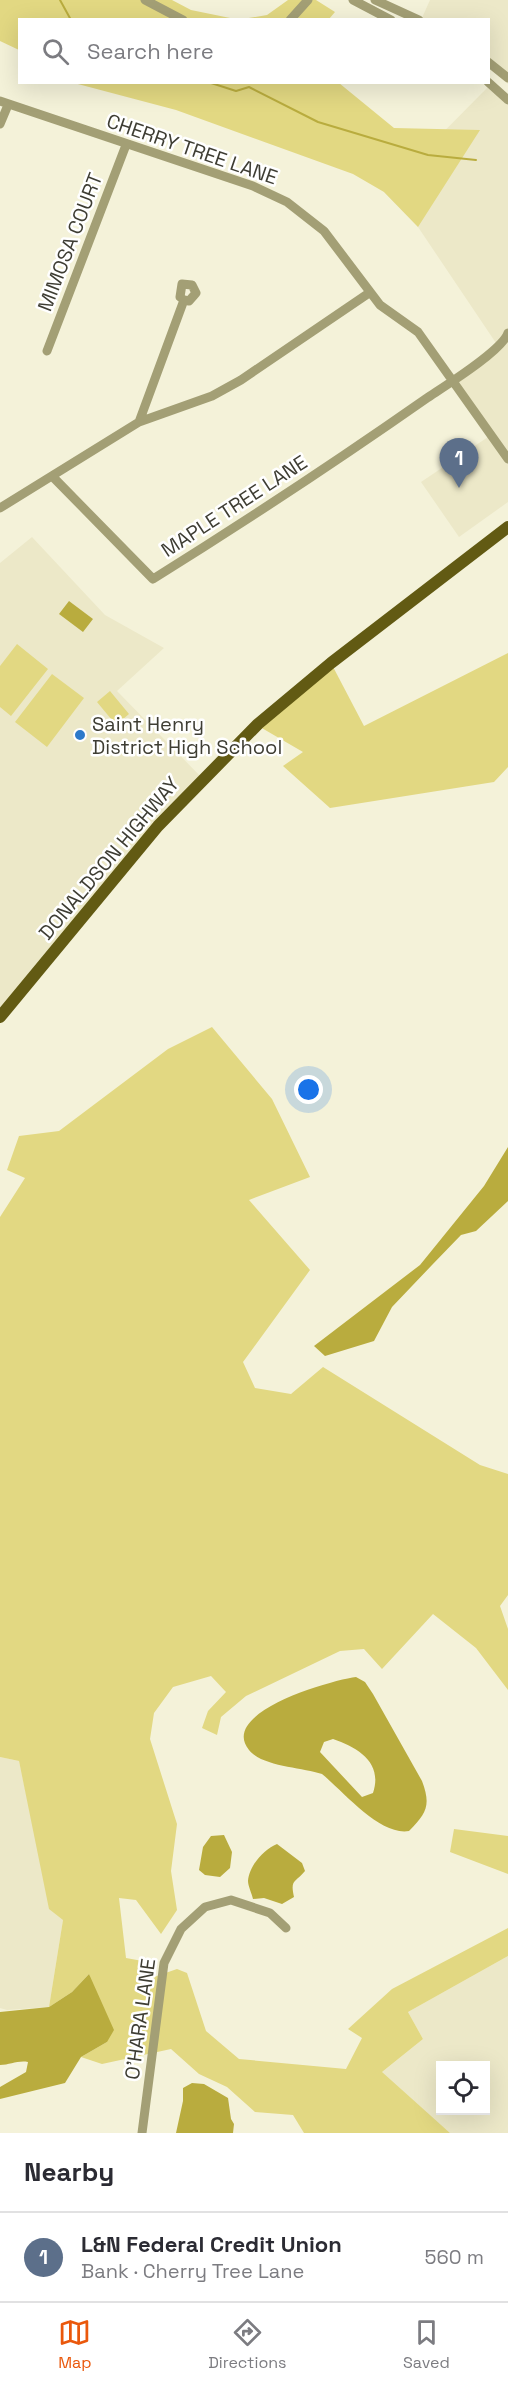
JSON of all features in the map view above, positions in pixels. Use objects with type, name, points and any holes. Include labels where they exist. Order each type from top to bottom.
[{"type":"main road","name":"DONALDSON HIGHWAY","points":[[0,1017],[158,826],[258,724],[331,663],[508,527]]},
{"type":"street","points":[[145,0],[179,18]]},
{"type":"street","points":[[292,18],[308,0]]},
{"type":"street","points":[[353,0],[387,18]]},
{"type":"street","points":[[375,0],[415,18]]},
{"type":"street","points":[[490,63],[508,78]]},
{"type":"street","points":[[490,83],[508,100]]},
{"type":"street","points":[[0,124],[4,103]]},
{"type":"street","name":"CHERRY TREE LANE","points":[[4,103],[253,186],[287,202],[324,231],[380,305],[418,332],[508,459]]},
{"type":"street","name":"MIMOSA COURT","points":[[47,351],[126,145]]},
{"type":"street","points":[[0,508],[139,422],[212,396],[241,380],[369,293]]},
{"type":"street","points":[[139,422],[184,300]]},
{"type":"street","points":[[452,381],[502,343],[508,333]]},
{"type":"street","name":"MAPLE TREE LANE","points":[[52,476],[153,579],[299,488],[452,381]]},
{"type":"street","name":"O’HARA LANE","points":[[142,2133],[164,1963],[181,1929],[205,1907],[231,1900],[270,1912],[286,1928]]},
{"type":"shaded area","points":[[0,0],[172,0],[191,10],[230,18],[18,18],[18,50],[0,41]]},
{"type":"shaded area","points":[[288,0],[316,0],[335,12],[330,18],[249,18],[267,15]]},
{"type":"shaded area","points":[[430,0],[508,0],[508,84],[490,69],[490,18],[422,18]]},
{"type":"shaded area","points":[[78,84],[340,84],[394,128],[480,130],[418,227],[384,192],[353,174],[176,110]]},
{"type":"shaded area","points":[[489,86],[508,102],[508,502],[459,537],[421,482],[491,435],[452,381],[498,346],[418,227],[384,192]]},
{"type":"shaded area","name":"Saint Henry District High School","points":[[32,537],[105,615],[164,648],[117,691],[203,779],[0,1017],[0,563]]},
{"type":"shaded area","points":[[69,601],[93,619],[83,632],[59,614]]},
{"type":"shaded area","points":[[17,644],[48,669],[11,716],[0,707],[0,666]]},
{"type":"shaded area","points":[[508,653],[508,767],[494,782],[330,808],[283,766],[303,752],[260,727],[331,663],[364,726]]},
{"type":"shaded area","points":[[52,674],[84,698],[47,747],[15,722]]},
{"type":"shaded area","points":[[110,691],[129,714],[116,725],[97,702]]},
{"type":"shaded area","points":[[212,1027],[272,1099],[310,1177],[249,1200],[310,1270],[243,1362],[255,1388],[291,1394],[323,1367],[480,1465],[508,1474],[508,1595],[500,1606],[508,1629],[508,1690],[476,1648],[433,1614],[382,1669],[364,1649],[340,1651],[246,1696],[221,1717],[217,1735],[202,1728],[208,1711],[226,1692],[211,1676],[173,1687],[154,1713],[150,1739],[177,1824],[171,1871],[177,1910],[161,1934],[136,1900],[119,1898],[126,1958],[148,1962],[154,1977],[177,1969],[187,1973],[206,2031],[239,2059],[346,2069],[362,2038],[348,2029],[392,1989],[508,1928],[508,1956],[408,2012],[423,2039],[382,2072],[450,2133],[304,2133],[293,2115],[255,2112],[227,2087],[199,2074],[171,2049],[102,2064],[81,2057],[107,2042],[89,1974],[72,1992],[49,2007],[63,1920],[49,1909],[19,1761],[0,1757],[0,1217],[25,1178],[7,1170],[19,1136],[59,1131],[168,1049]]},
{"type":"shaded area","points":[[508,1147],[508,1201],[476,1231],[461,1235],[432,1265],[392,1307],[374,1341],[325,1356],[314,1346],[420,1265],[484,1186]]},
{"type":"shaded area","points":[[356,1677],[365,1682],[422,1781],[426,1808],[409,1831],[398,1831],[375,1820],[322,1774],[273,1763],[255,1756],[249,1750],[244,1736],[249,1723],[263,1711],[303,1691]],"holes":[[[333,1739],[360,1752],[372,1765],[375,1773],[373,1793],[362,1797],[320,1752],[324,1742]]]},
{"type":"shaded area","points":[[0,1757],[19,1761],[32,1821],[63,1920],[49,2007],[7,2010],[0,2008]]},
{"type":"shaded area","points":[[454,1829],[508,1836],[508,1874],[450,1852]]},
{"type":"shaded area","points":[[224,1835],[232,1852],[230,1868],[220,1877],[205,1875],[199,1870],[203,1847],[211,1836]]},
{"type":"shaded area","points":[[277,1844],[302,1863],[305,1871],[293,1884],[294,1897],[282,1904],[264,1898],[253,1899],[248,1881],[251,1870],[258,1859]]},
{"type":"shaded area","points":[[508,1956],[508,2133],[450,2133],[381,2073],[423,2039],[408,2012]]},
{"type":"shaded area","points":[[89,1974],[114,2030],[107,2042],[81,2057],[65,2083],[0,2099],[0,2087],[26,2072],[28,2062],[0,2065],[0,2012],[49,2007],[72,1992]]},
{"type":"shaded area","points":[[192,2083],[204,2084],[228,2098],[234,2124],[233,2133],[176,2133],[183,2101],[183,2088]]},
{"type":"waterway","points":[[60,0],[70,18]]},
{"type":"waterway","points":[[214,84],[236,91],[249,87],[318,122],[428,155],[476,160]]},
{"type":"place","name":"L&N Federal Credit Union","points":[[459,488]]},
{"type":"place","name":"Saint Henry District High School","points":[[80,735]]}]
